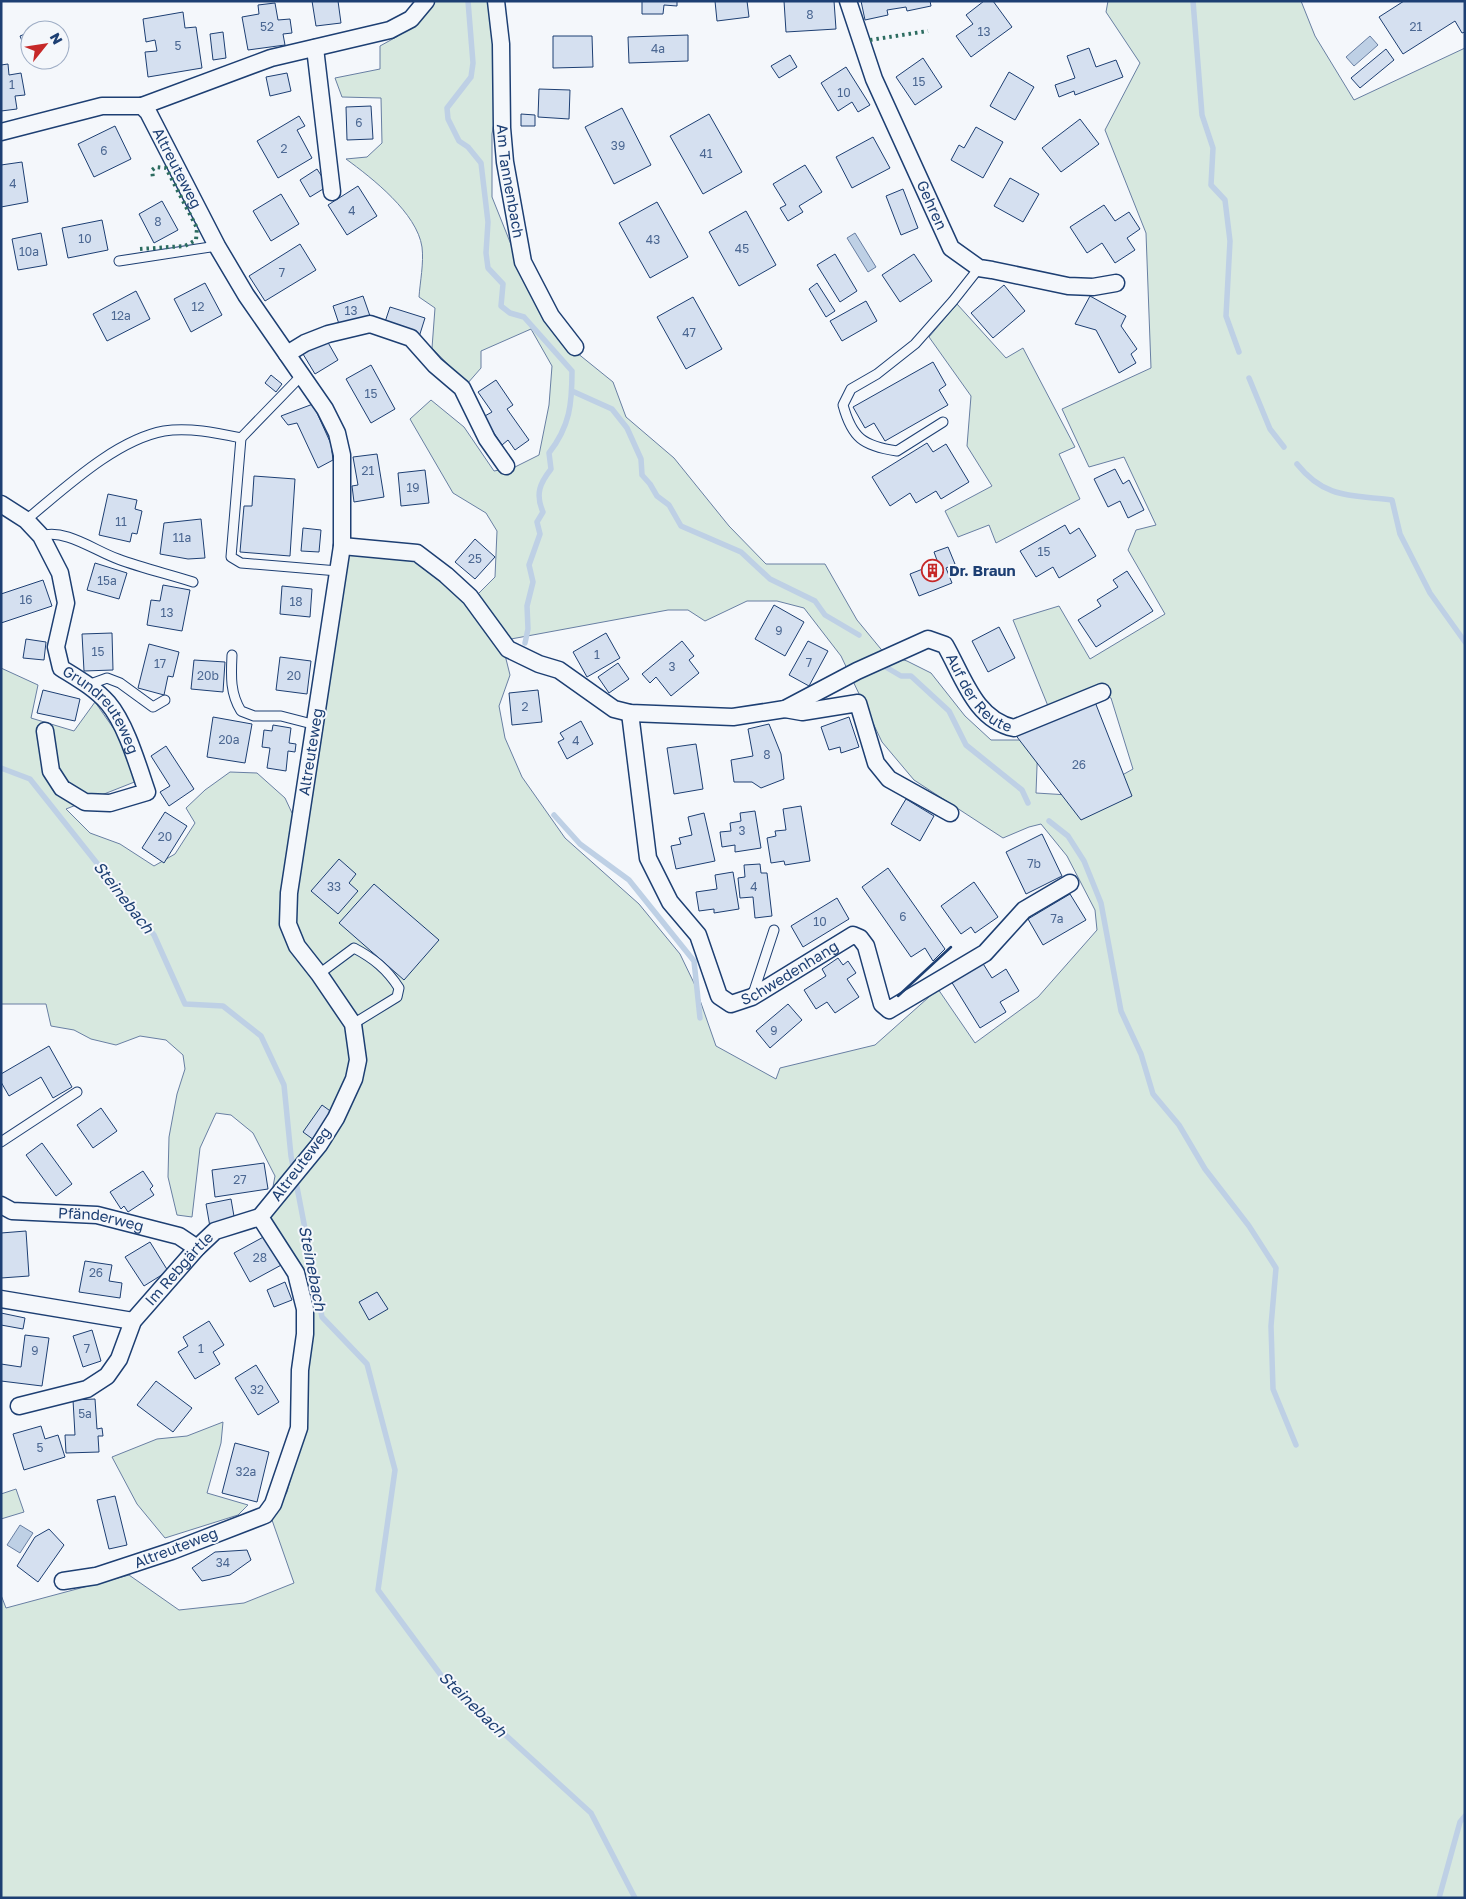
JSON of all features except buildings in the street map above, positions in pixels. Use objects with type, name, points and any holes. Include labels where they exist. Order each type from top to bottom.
[{"type":"street","points":[[1,132],[102,106],[142,106],[271,58],[390,30],[411,19],[426,1]]},
{"type":"street","name":"Am Tannenbach","points":[[496,1],[501,44],[502,128],[505,162],[523,262],[551,316],[575,347]]},
{"type":"street","name":"Gehren","points":[[848,1],[874,79],[952,248],[979,268],[1068,286],[1093,287],[1116,283]]},
{"type":"street","points":[[315,48],[332,192]]},
{"type":"street","name":"Altreuteweg","points":[[64,1581],[96,1576],[172,1551],[265,1515],[273,1504],[299,1428],[300,1370],[305,1334],[305,1309],[296,1273],[260,1217],[319,1145],[336,1118],[354,1079],[358,1060],[353,1024],[319,974],[296,946],[288,924],[289,893],[342,546],[342,455],[337,433],[325,409],[246,295],[217,246],[154,122],[142,106]]},
{"type":"street","points":[[287,354],[305,343],[353,326],[370,324],[411,338],[435,364],[462,388],[487,438],[506,466]]},
{"type":"street","name":"Grundreuteweg","points":[[1,504],[26,520],[41,536],[60,573],[66,603],[56,647],[61,668],[88,685],[109,704],[128,740],[147,792],[110,803],[85,802],[62,788],[51,770],[45,731]]},
{"type":"street","name":"Auf der Reute","points":[[342,546],[417,553],[446,574],[470,597],[508,649],[540,664],[559,670],[614,708],[630,713],[734,717],[785,709],[857,671],[928,639],[945,645],[980,709],[1000,725],[1014,728],[1102,692]]},
{"type":"street","name":"Auf der Reute","points":[[785,709],[802,712],[823,710],[850,703],[858,704],[866,736],[876,763],[880,768],[890,779],[950,813]]},
{"type":"street","name":"Schwedenhang","points":[[630,713],[648,858],[670,902],[698,935],[719,996],[731,1004],[752,997],[853,935],[860,938],[866,946],[882,1004],[889,1010],[985,953],[1024,910],[1070,883]]},
{"type":"street","name":"Pfänderweg","points":[[1,1205],[12,1211],[97,1215],[179,1236],[197,1248]]},
{"type":"street","name":"Im Rebgärtle","points":[[19,1406],[87,1389],[107,1376],[119,1359],[133,1321],[197,1248],[215,1231],[260,1217]]},
{"type":"street","name":"Im Rebgärtle","points":[[1,1298],[133,1321]]},
{"type":"lane","points":[[119,261],[217,246]]},
{"type":"lane","points":[[943,422],[897,451],[876,448],[858,438],[848,422],[843,405],[851,389],[877,374],[915,344],[954,301],[979,268]]},
{"type":"lane","points":[[302,375],[241,438],[231,557],[242,563],[338,572]]},
{"type":"lane","points":[[26,520],[124,446],[164,431],[208,432],[241,438]]},
{"type":"lane","points":[[41,536],[50,533],[75,540],[118,559],[193,582]]},
{"type":"lane","points":[[232,656],[230,682],[233,699],[240,711],[254,716],[282,716],[316,725]]},
{"type":"lane","points":[[88,685],[107,678],[120,683],[154,708],[165,700]]},
{"type":"lane","points":[[752,997],[774,930]]},
{"type":"lane","points":[[319,974],[354,948],[371,957],[390,974],[399,988],[397,997],[353,1024]]},
{"type":"lane","points":[[1,1142],[77,1092]]},
{"type":"shaded area","points":[[427,1],[490,1],[505,58],[492,134],[492,197],[522,272],[566,344],[613,382],[626,417],[674,458],[729,526],[766,564],[825,564],[857,620],[885,654],[907,661],[931,673],[965,716],[991,740],[1038,740],[1036,793],[1085,796],[1133,769],[1111,698],[1093,692],[1048,706],[1013,620],[1059,606],[1090,659],[1165,614],[1128,550],[1136,530],[1156,525],[1124,457],[1089,467],[1062,409],[1151,368],[1146,233],[1105,130],[1140,63],[1106,12],[1108,1],[1301,1],[1315,36],[1354,100],[1465,48],[1465,1898],[1,1898],[1,1595],[6,1608],[129,1575],[179,1610],[244,1603],[294,1583],[272,1520],[287,1492],[301,1440],[312,1331],[298,1261],[267,1219],[275,1176],[253,1133],[231,1115],[216,1113],[200,1148],[192,1217],[177,1215],[168,1177],[169,1137],[177,1094],[185,1069],[183,1055],[166,1040],[140,1036],[116,1045],[91,1039],[74,1030],[51,1026],[46,1004],[1,1004],[1,668],[38,685],[31,718],[74,731],[95,702],[121,739],[137,781],[66,809],[90,833],[120,844],[154,866],[175,854],[195,823],[186,808],[205,790],[230,772],[257,773],[285,798],[292,813],[298,814],[348,555],[411,559],[468,603],[505,655],[510,675],[499,706],[505,738],[522,777],[565,838],[639,904],[680,954],[694,983],[716,1046],[776,1079],[780,1068],[875,1045],[938,989],[975,1043],[1038,997],[1097,930],[1095,910],[1067,856],[1041,824],[1003,838],[914,780],[882,742],[841,656],[804,608],[777,601],[747,601],[705,621],[688,610],[668,610],[511,639],[477,595],[495,577],[497,531],[486,513],[453,493],[410,419],[431,400],[464,427],[494,471],[515,467],[539,455],[549,405],[552,366],[531,329],[481,351],[481,368],[467,384],[432,348],[435,308],[419,297],[422,247],[418,234],[403,209],[392,197],[346,159],[367,157],[382,143],[381,98],[342,97],[335,78],[380,69],[380,46],[398,36]]},
{"type":"shaded area","points":[[957,304],[1006,358],[1023,348],[1075,447],[1059,454],[1080,499],[996,543],[989,525],[958,537],[945,511],[992,486],[967,446],[971,396],[929,337]]},
{"type":"shaded area","points":[[223,1422],[221,1443],[207,1493],[248,1505],[238,1515],[165,1538],[137,1504],[112,1457],[157,1439],[187,1436]]},
{"type":"shaded area","points":[[16,1489],[24,1512],[1,1519],[1,1494]]},
{"type":"water","points":[[1370,36],[1378,45],[1354,66],[1346,57]]},
{"type":"water","points":[[855,233],[876,267],[868,272],[847,238]]},
{"type":"water","points":[[20,1525],[33,1533],[20,1553],[7,1545]]},
{"type":"waterway","points":[[468,1],[473,63],[471,77],[447,108],[448,119],[459,141],[468,147],[481,163],[488,222],[486,253],[488,268],[503,284],[501,306],[510,313],[524,317],[572,371],[570,404],[566,424],[549,453],[551,469],[544,479],[539,494],[543,512],[537,522],[540,534],[529,565],[533,582],[527,606],[528,629],[525,643]]},
{"type":"waterway","points":[[1193,1],[1202,115],[1213,148],[1211,185],[1225,200],[1230,241],[1226,316],[1239,352]]},
{"type":"waterway","points":[[1249,378],[1270,429],[1284,447]]},
{"type":"waterway","points":[[572,391],[612,409],[627,428],[641,459],[642,475],[657,496],[669,505],[681,526],[741,552],[770,579],[815,601],[825,615],[859,635]]},
{"type":"waterway","points":[[1297,464],[1318,484],[1329,489],[1351,496],[1392,500],[1400,534],[1430,593],[1465,642]]},
{"type":"waterway","points":[[884,666],[901,676],[911,676],[949,711],[966,745],[1022,790],[1028,803]]},
{"type":"waterway","name":"Steinebach","points":[[1,768],[30,779],[154,935],[185,1004],[223,1006],[261,1036],[284,1085],[291,1156],[322,1317],[367,1364],[395,1470],[378,1590],[443,1678],[591,1813],[635,1898]]},
{"type":"waterway","points":[[554,815],[580,844],[629,880],[694,961],[700,1018]]},
{"type":"waterway","points":[[1049,821],[1068,836],[1084,861],[1101,903],[1121,1011],[1141,1054],[1153,1094],[1179,1125],[1205,1169],[1249,1226],[1276,1268],[1271,1326],[1273,1389],[1296,1445]]},
{"type":"waterway","points":[[1439,1898],[1460,1822],[1465,1816]]},
{"type":"hedge","points":[[870,40],[928,31]]},
{"type":"hedge","points":[[140,249],[185,246],[196,240],[197,228],[166,168],[156,167],[152,170],[153,178]]},
{"type":"wall","points":[[898,996],[951,947]]},
{"type":"place","name":"Dr. Braun","points":[[933,571]]}]
